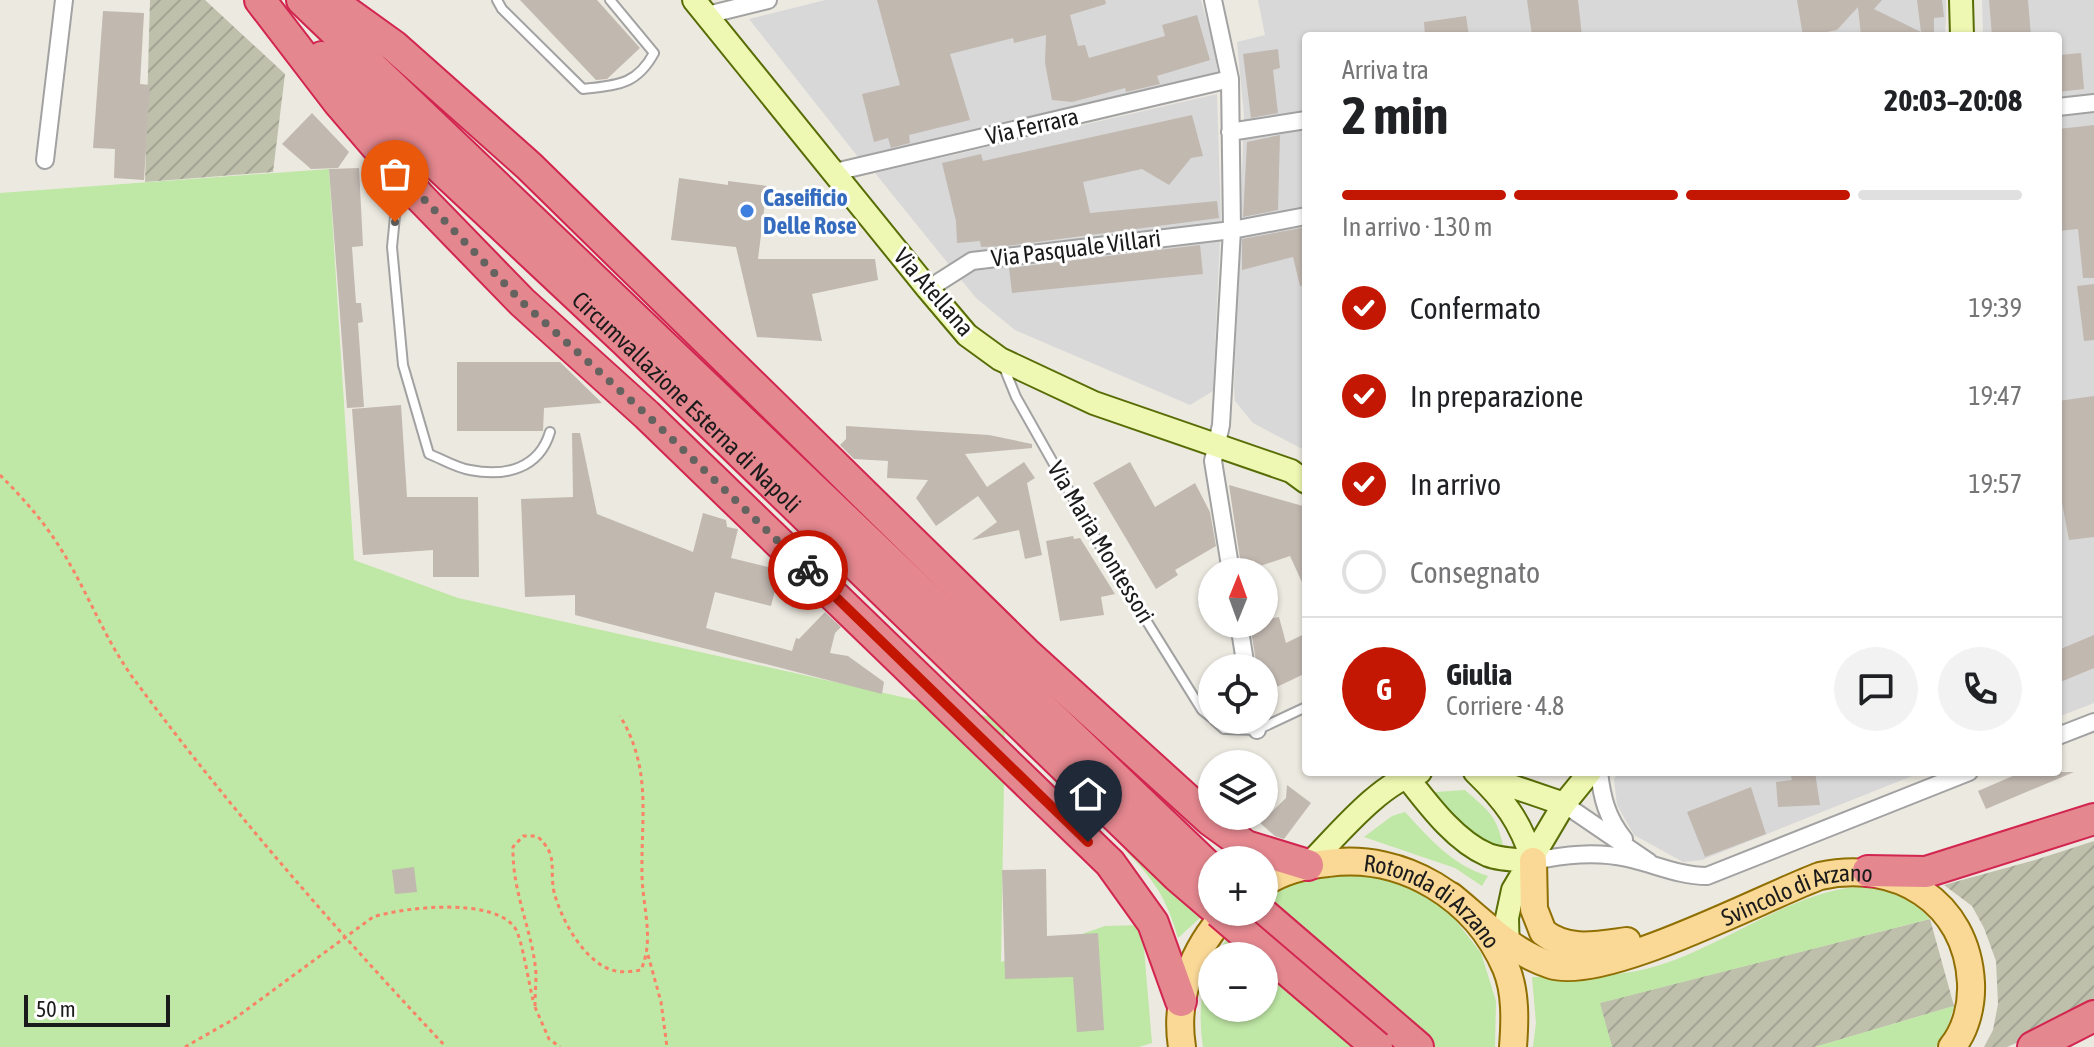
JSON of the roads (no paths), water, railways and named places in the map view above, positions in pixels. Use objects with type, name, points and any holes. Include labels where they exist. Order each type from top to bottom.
[{"type":"highway","points":[[261,0],[339,103],[399,173],[522,302],[647,415],[1110,863],[1153,923],[1181,1001]]},
{"type":"highway","name":"Circumvallazione Esterna di Napoli","points":[[261,0],[633,332],[1198,857]]},
{"type":"highway","name":"Circumvallazione Esterna di Napoli","points":[[302,0],[1198,894]]},
{"type":"highway","points":[[330,0],[394,46],[529,166],[1025,652],[1210,820],[1246,846],[1308,865]]},
{"type":"highway","points":[[1868,871],[1926,872],[2094,819]]},
{"type":"highway","points":[[1235,926],[1377,1047]]},
{"type":"highway","points":[[1277,926],[1418,1047]]},
{"type":"highway","points":[[2033,1047],[2094,1016]]},
{"type":"main road","points":[[1961,0],[1962,32]]},
{"type":"main road","name":"Via Atellana","points":[[701,8],[967,335],[1000,359],[1094,403],[1291,471],[1302,479]]},
{"type":"main road","points":[[1308,865],[1385,791],[1407,776]]},
{"type":"main road","points":[[1413,776],[1454,831],[1473,846],[1489,856],[1533,861]]},
{"type":"main road","points":[[1476,776],[1511,810],[1519,824],[1533,861],[1537,922],[1553,940],[1564,945],[1580,946],[1683,934]]},
{"type":"main road","points":[[1482,776],[1564,804]]},
{"type":"main road","points":[[1507,970],[1507,918],[1513,890],[1533,861],[1564,804],[1587,776]]},
{"type":"main road","name":"Rotonda di Arzano","points":[[1278,877],[1308,865],[1346,860],[1383,864],[1419,876],[1451,896],[1475,917],[1489,935],[1507,970],[1514,1008],[1513,1047]]},
{"type":"main road","name":"Svincolo di Arzano","points":[[1451,896],[1518,950],[1551,965],[1568,968],[1649,949],[1820,876],[1844,870],[1868,871],[1899,879],[1935,901],[1954,925],[1965,946],[1971,966],[1972,993],[1968,1015],[1952,1047]]},
{"type":"main road","points":[[1180,1044],[1181,1001],[1192,963],[1214,926]]},
{"type":"street","points":[[45,160],[64,0]]},
{"type":"street","points":[[701,8],[768,0]]},
{"type":"street","points":[[1213,0],[1230,79],[1232,230],[1218,446],[1213,461],[1229,558]]},
{"type":"street","name":"Via Ferrara","points":[[835,172],[1230,79]]},
{"type":"street","points":[[2062,107],[2094,103]]},
{"type":"street","points":[[1230,132],[1302,121]]},
{"type":"street","name":"Via Pasquale Villari","points":[[928,289],[972,261],[1232,230],[1302,217]]},
{"type":"street","points":[[2062,734],[2094,722]]},
{"type":"street","points":[[1599,776],[1611,823],[1630,846]]},
{"type":"street","points":[[1533,861],[1590,854],[1626,858],[1675,873],[1707,876],[1959,776]]},
{"type":"street","points":[[1564,804],[1630,846],[1653,865]]},
{"type":"lane","points":[[497,0],[502,9],[583,89],[626,84],[647,65],[654,53],[610,0]]},
{"type":"lane","points":[[399,173],[392,247],[403,365],[429,454],[470,470],[517,471],[532,463],[546,446],[550,432]]},
{"type":"lane","name":"Via Maria Montessori","points":[[1000,359],[1016,397],[1103,551],[1198,704]]},
{"type":"lane","name":"Via Maria Montessori","points":[[1278,717],[1302,708]]},
{"type":"place","name":"Caseificio Delle Rose","points":[[747,211]]}]
